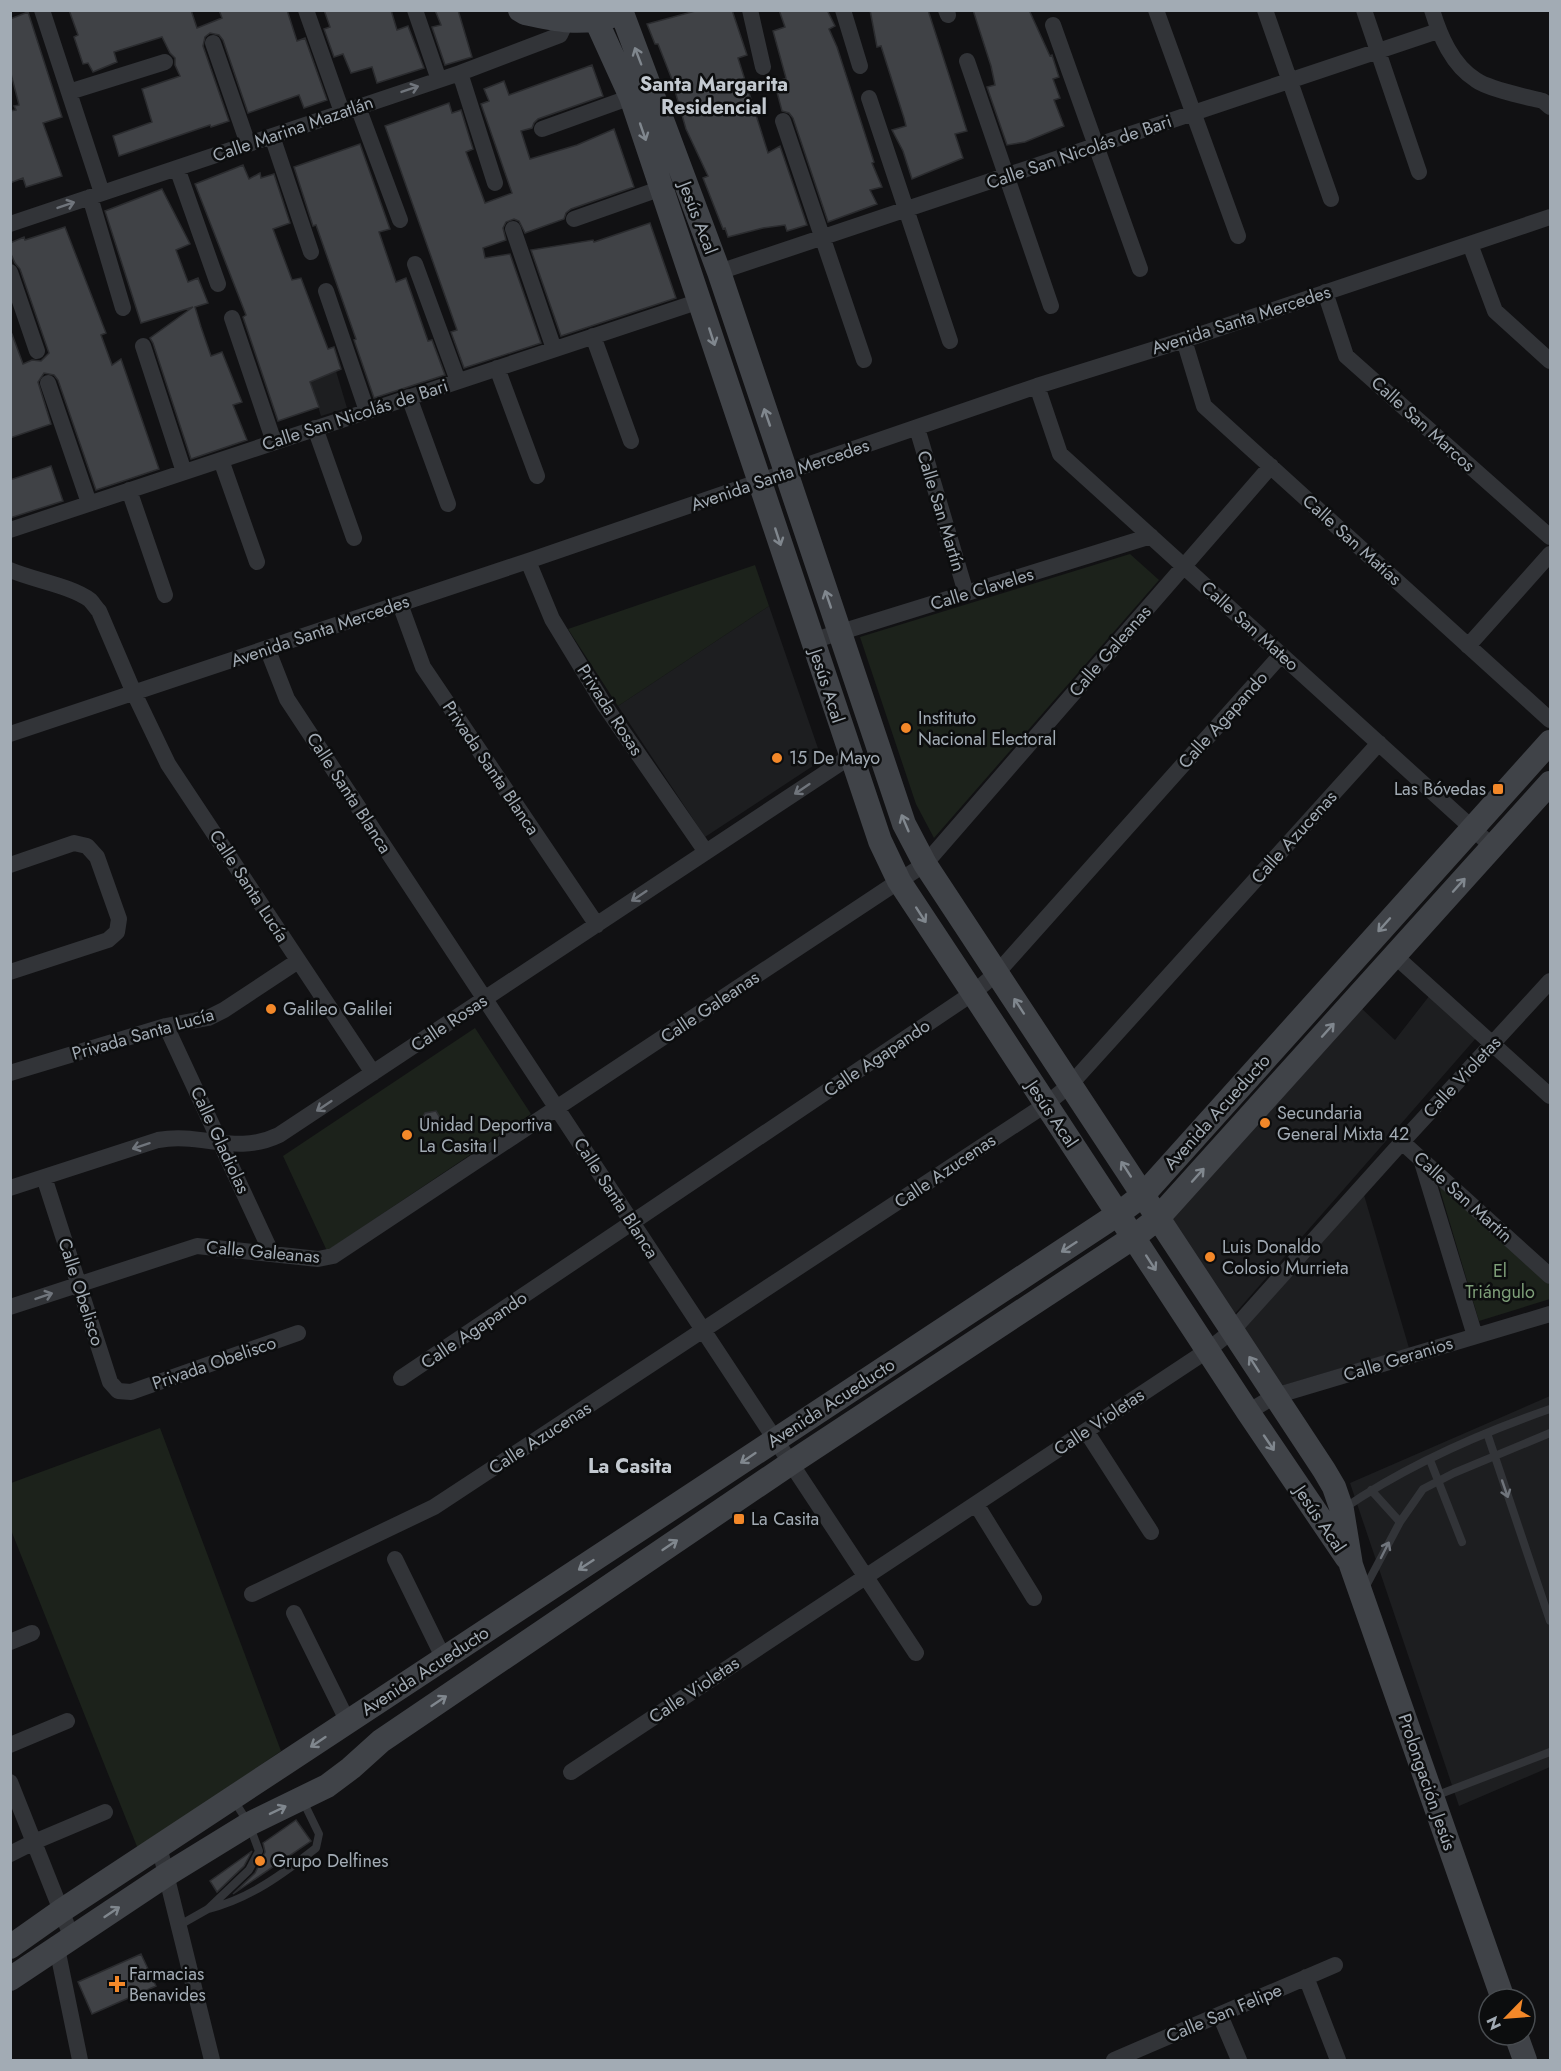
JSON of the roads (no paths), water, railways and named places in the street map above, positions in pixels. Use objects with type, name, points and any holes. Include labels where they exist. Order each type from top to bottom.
[{"type":"street","points":[[42,10],[69,92],[123,308]]},
{"type":"street","points":[[306,10],[400,220]]},
{"type":"street","points":[[415,10],[439,80]]},
{"type":"street","points":[[520,10],[566,22],[596,20],[624,12]]},
{"type":"street","points":[[750,10],[763,67]]},
{"type":"street","points":[[843,10],[860,66]]},
{"type":"street","points":[[1156,10],[1238,236]]},
{"type":"street","points":[[1265,10],[1331,199]]},
{"type":"street","points":[[1364,10],[1419,172]]},
{"type":"street","points":[[1432,10],[1438,31],[1452,57],[1476,81],[1543,101],[1551,106]]},
{"type":"street","name":"Jesús Acal","points":[[624,12],[719,272],[904,824],[925,864],[1329,1479],[1342,1510],[1351,1565]]},
{"type":"street","name":"Jesús Acal","points":[[596,20],[631,96],[850,756],[880,841],[899,881],[1351,1565]]},
{"type":"street","name":"Calle Marina Mazatlán","points":[[10,224],[460,73],[560,36],[566,22]]},
{"type":"street","points":[[1053,26],[1140,269]]},
{"type":"street","name":"Calle San Nicolás de Bari","points":[[719,272],[1438,31]]},
{"type":"street","points":[[213,43],[248,144]]},
{"type":"street","points":[[967,61],[1051,306]]},
{"type":"street","points":[[69,92],[165,63]]},
{"type":"street","points":[[460,73],[495,183]]},
{"type":"street","points":[[542,129],[631,96]]},
{"type":"street","points":[[869,98],[950,341]]},
{"type":"street","points":[[783,121],[864,360]]},
{"type":"street","points":[[272,136],[311,252]]},
{"type":"street","points":[[177,168],[218,284]]},
{"type":"street","points":[[574,219],[662,188]]},
{"type":"street","name":"Avenida Santa Mercedes","points":[[10,734],[528,561],[1037,386],[1551,217]]},
{"type":"street","points":[[513,229],[554,349]]},
{"type":"street","points":[[1470,244],[1495,311],[1551,361]]},
{"type":"street","points":[[415,264],[458,381]]},
{"type":"street","points":[[10,272],[37,351]]},
{"type":"street","points":[[326,291],[367,411]]},
{"type":"street","name":"Calle San Marcos","points":[[1325,292],[1346,356],[1551,537]]},
{"type":"street","name":"Calle San Nicolás de Bari","points":[[10,530],[700,301]]},
{"type":"street","points":[[232,318],[274,442]]},
{"type":"street","points":[[593,336],[631,441]]},
{"type":"street","name":"Calle San Matías","points":[[1184,339],[1204,406],[1551,720]]},
{"type":"street","points":[[143,346],[184,472]]},
{"type":"street","points":[[497,368],[537,476]]},
{"type":"street","points":[[48,383],[89,503]]},
{"type":"street","name":"Calle San Mateo","points":[[1037,386],[1060,454],[1493,847]]},
{"type":"street","points":[[409,398],[448,504]]},
{"type":"street","points":[[315,428],[354,538]]},
{"type":"street","name":"Calle San Martín","points":[[917,428],[966,593]]},
{"type":"street","points":[[220,460],[257,562]]},
{"type":"street","name":"Calle Galeanas","points":[[10,1307],[197,1246],[318,1259],[333,1256],[925,864],[1271,466]]},
{"type":"street","points":[[129,490],[165,595]]},
{"type":"street","name":"Calle Claveles","points":[[812,641],[1151,536]]},
{"type":"street","points":[[1468,646],[1551,554]]},
{"type":"street","name":"Privada Rosas","points":[[528,561],[558,629],[605,706],[706,852]]},
{"type":"street","name":"Calle Santa Lucía","points":[[10,570],[79,594],[90,600],[99,611],[134,693],[168,764],[373,1073]]},
{"type":"street","name":"Privada Santa Blanca","points":[[400,604],[423,667],[597,925]]},
{"type":"street","name":"Calle Santa Blanca","points":[[267,648],[287,699],[916,1653]]},
{"type":"street","name":"Calle Agapando","points":[[401,1378],[973,993],[997,973],[1281,655]]},
{"type":"street","name":"Avenida Acueducto","points":[[10,1947],[159,1846],[1118,1215],[1143,1195],[1551,742]]},
{"type":"street","name":"Calle Azucenas","points":[[252,1594],[434,1507],[1046,1105],[1070,1085],[1379,743]]},
{"type":"street","name":"Calle Rosas","points":[[10,1188],[158,1140],[176,1137],[241,1145],[268,1141],[850,756]]},
{"type":"street","name":"Avenida Acueducto","points":[[10,1979],[166,1875],[249,1824],[327,1786],[381,1741],[791,1463],[1134,1238],[1158,1218],[1551,783]]},
{"type":"street","points":[[10,865],[74,843],[87,846],[97,857],[119,919],[117,932],[108,940],[10,972]]},
{"type":"street","points":[[1395,956],[1551,1096]]},
{"type":"street","name":"Privada Santa Lucía","points":[[10,1074],[166,1026],[208,1018],[298,961]]},
{"type":"street","name":"Calle Violetas","points":[[571,1772],[1208,1350],[1233,1331],[1402,1142],[1551,981]]},
{"type":"street","name":"Calle Gladiolas","points":[[166,1026],[273,1254]]},
{"type":"street","name":"Calle San Martín","points":[[1402,1142],[1551,1276]]},
{"type":"street","points":[[1421,1159],[1475,1336]]},
{"type":"street","name":"Calle Obelisco","points":[[44,1178],[110,1383],[118,1391],[131,1392]]},
{"type":"street","name":"Calle Geranios","points":[[1248,1412],[1275,1396],[1551,1314]]},
{"type":"street","name":"Privada Obelisco","points":[[131,1392],[298,1333]]},
{"type":"street","points":[[1086,1431],[1151,1532]]},
{"type":"street","points":[[976,1504],[1034,1598]]},
{"type":"street","points":[[395,1559],[444,1659]]},
{"type":"street","name":"Prolongación Jesús","points":[[1351,1565],[1499,1987]]},
{"type":"street","points":[[294,1613],[348,1722]]},
{"type":"street","points":[[10,1642],[32,1633]]},
{"type":"street","points":[[10,1746],[67,1721]]},
{"type":"street","points":[[10,1782],[61,1911],[80,2061]]},
{"type":"street","points":[[10,1854],[105,1812]]},
{"type":"street","points":[[159,1846],[212,2061]]},
{"type":"street","name":"Calle San Felipe","points":[[1123,2059],[1335,1965]]},
{"type":"street","points":[[1306,1977],[1338,2061]]},
{"type":"street","points":[[1220,2015],[1239,2061]]},
{"type":"lane","points":[[1342,1510],[1371,1490],[1430,1460],[1487,1433],[1550,1410]]},
{"type":"lane","points":[[1487,1433],[1547,1600],[1551,1621]]},
{"type":"lane","points":[[1362,1595],[1400,1522],[1423,1489],[1551,1433]]},
{"type":"lane","points":[[1430,1460],[1462,1542]]},
{"type":"lane","points":[[1371,1490],[1400,1522]]},
{"type":"lane","points":[[1432,1797],[1551,1752]]},
{"type":"lane","points":[[208,1909],[229,1904],[269,1883],[316,1848],[319,1834],[302,1798]]},
{"type":"lane","points":[[178,1926],[208,1909],[249,1870],[259,1851],[249,1824],[233,1799]]},
{"type":"place","name":"Instituto Nacional Electoral","points":[[906,728]]},
{"type":"place","name":"15 De Mayo","points":[[777,758]]},
{"type":"place","name":"Las Bóvedas","points":[[1498,789]]},
{"type":"place","name":"Galileo Galilei","points":[[271,1009]]},
{"type":"place","name":"Secundaria General Mixta 42","points":[[1265,1123]]},
{"type":"place","name":"Unidad Deportiva La Casita I","points":[[407,1135]]},
{"type":"place","name":"Luis Donaldo Colosio Murrieta","points":[[1210,1257]]},
{"type":"place","name":"La Casita","points":[[739,1519]]},
{"type":"place","name":"Grupo Delfines","points":[[260,1861]]},
{"type":"place","name":"Farmacias Benavides","points":[[117,1984]]},
{"type":"district","name":"Santa Margarita Residencial","points":[[714,96]]},
{"type":"district","name":"La Casita","points":[[630,1466]]},
{"type":"park label","name":"El Triángulo","points":[[1500,1281]]}]
